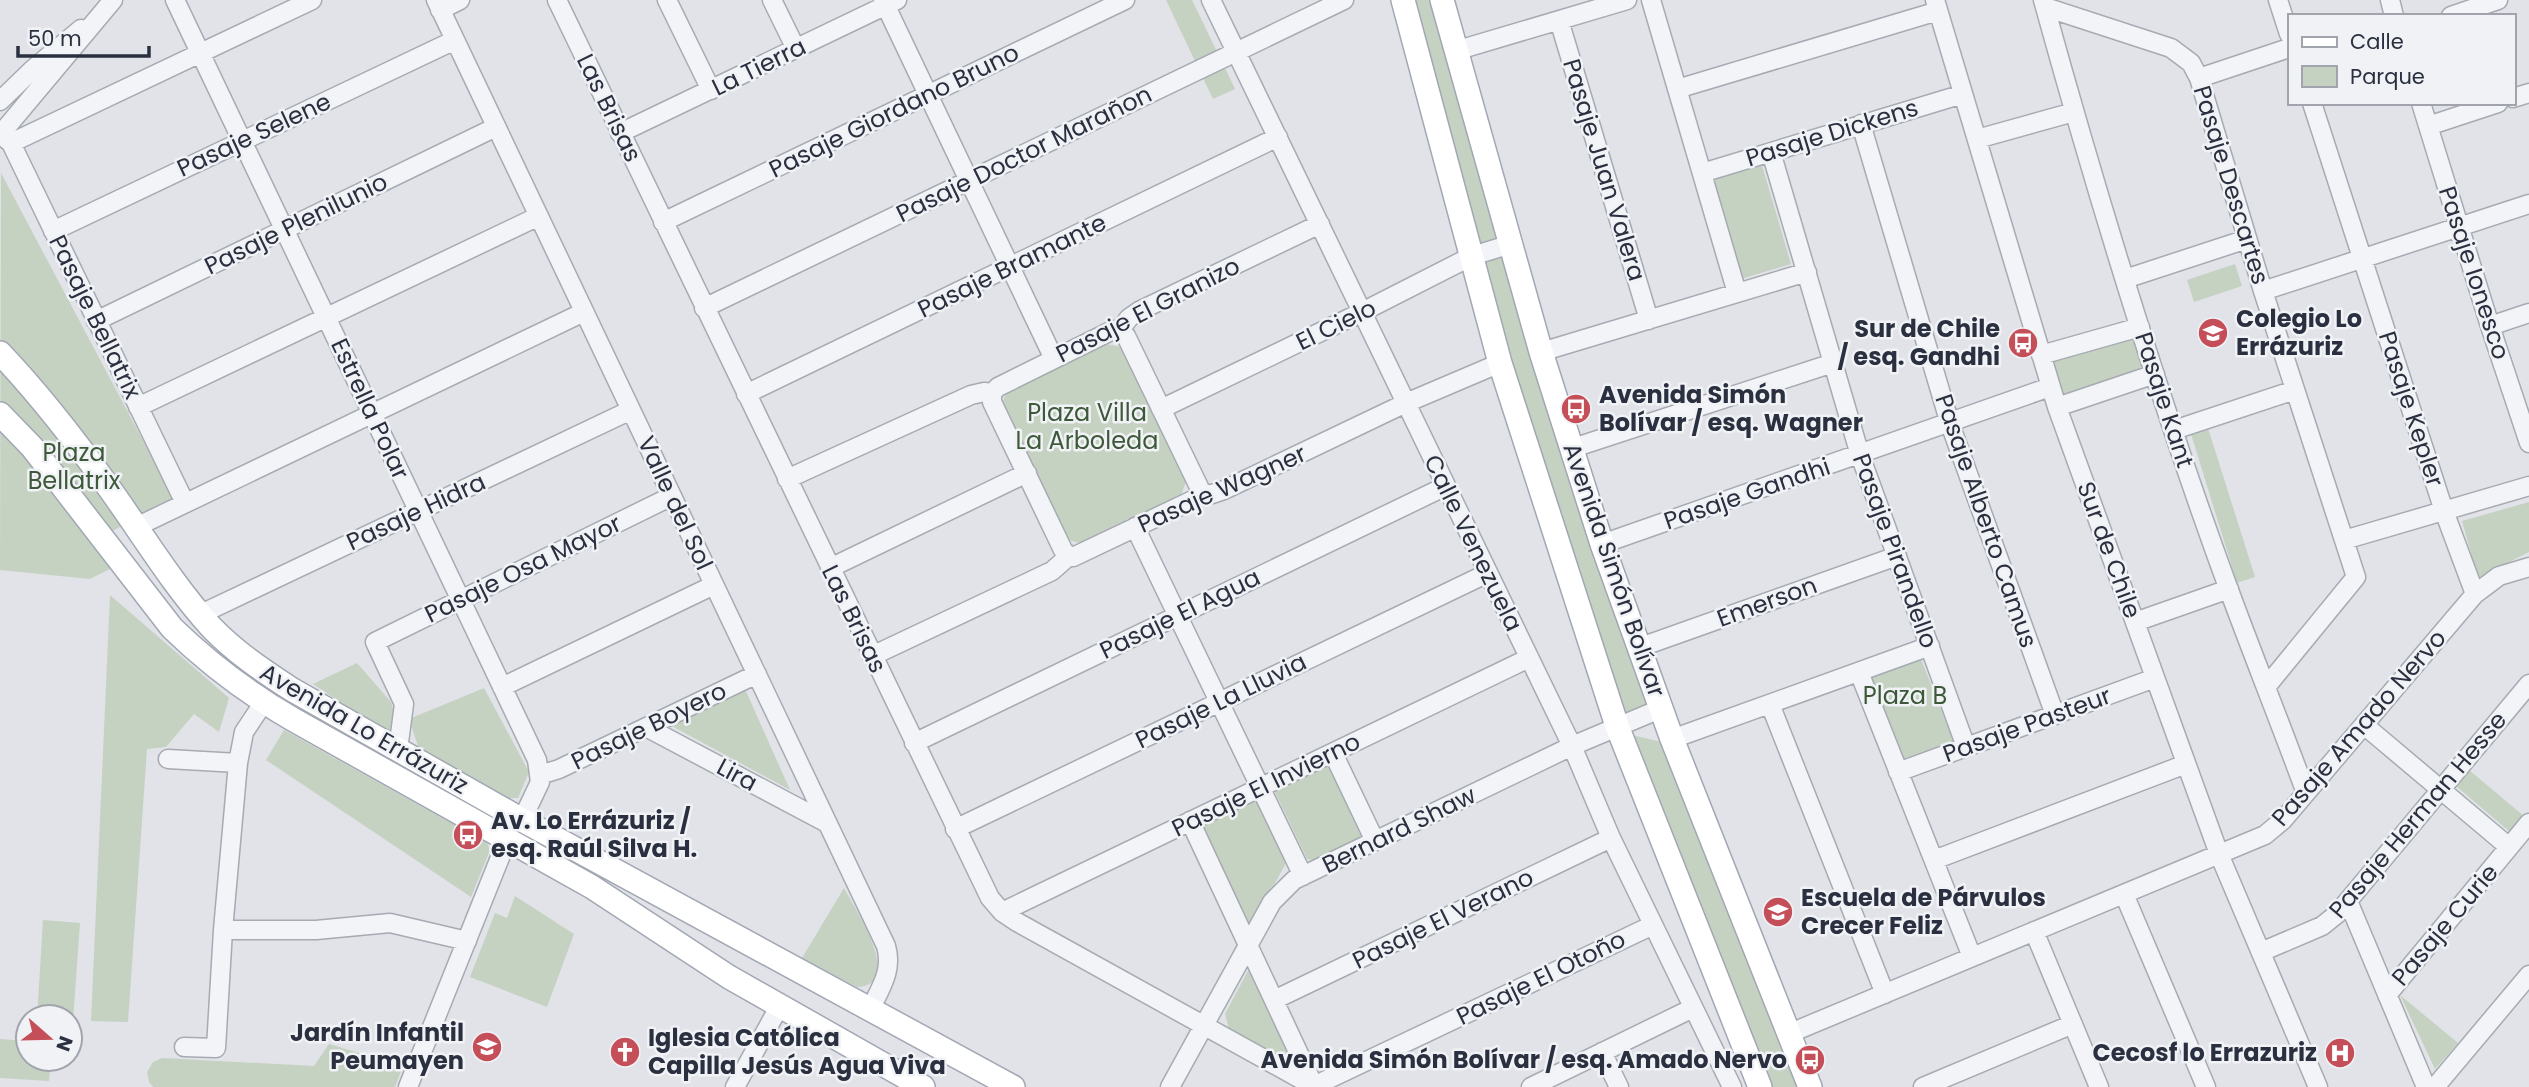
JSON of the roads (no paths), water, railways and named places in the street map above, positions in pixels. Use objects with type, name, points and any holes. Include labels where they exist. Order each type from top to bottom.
[{"type":"main road","name":"Avenida Simón Bolívar","points":[[1403,0],[1500,363],[1617,726],[1760,1087]]},
{"type":"main road","name":"Avenida Simón Bolívar","points":[[1442,0],[1541,352],[1602,544],[1660,709],[1810,1087]]},
{"type":"main road","name":"Avenida Lo Errázuriz","points":[[0,353],[47,405],[201,614],[228,643],[259,668],[522,820],[1013,1087]]},
{"type":"main road","name":"Avenida Lo Errázuriz","points":[[0,414],[32,447],[172,628],[211,663],[264,702],[612,899],[702,960],[779,1007],[923,1087]]},
{"type":"street","points":[[4,138],[113,0]]},
{"type":"street","name":"Estrella Polar","points":[[175,0],[537,760],[540,775]]},
{"type":"street","points":[[4,138],[200,53],[312,0]]},
{"type":"street","points":[[438,5],[460,0]]},
{"type":"street","name":"Las Brisas","points":[[556,0],[986,892],[1002,912],[1315,1087]]},
{"type":"street","points":[[667,0],[711,90]]},
{"type":"street","points":[[772,0],[796,49]]},
{"type":"street","name":"Pasaje Giordano Bruno","points":[[663,222],[1125,0]]},
{"type":"street","name":"Calle Venezuela","points":[[1211,0],[1572,746],[1611,838],[1732,1087]]},
{"type":"street","name":"Pasaje Doctor Marañon","points":[[704,308],[1344,0]]},
{"type":"street","points":[[1455,51],[1627,0]]},
{"type":"street","points":[[1651,0],[1737,293]]},
{"type":"street","points":[[2457,14],[2498,0]]},
{"type":"street","points":[[2282,1],[2288,29]]},
{"type":"street","points":[[888,2],[928,95],[1054,359]]},
{"type":"street","name":"La Tierra","points":[[620,133],[888,2]]},
{"type":"street","name":"Pasaje Descartes","points":[[2044,4],[2171,48],[2185,57],[2199,78],[2263,291],[2356,577],[2266,687]]},
{"type":"street","name":"Pasaje Kant","points":[[2044,4],[2074,112],[2155,374],[2229,589],[2306,793]]},
{"type":"street","name":"Valle del Sol","points":[[438,5],[888,953],[886,977],[871,1008]]},
{"type":"street","points":[[1677,89],[1937,5]]},
{"type":"street","name":"Sur de Chile","points":[[1937,5],[2057,407],[2219,854],[2318,1087]]},
{"type":"street","points":[[0,100],[69,38],[101,14]]},
{"type":"street","name":"Pasaje Juan Valera","points":[[1559,20],[1649,320]]},
{"type":"street","name":"Pasaje Selene","points":[[53,231],[454,40]]},
{"type":"street","points":[[2199,78],[2288,48]]},
{"type":"street","name":"Pasaje Dickens","points":[[1702,173],[1963,94]]},
{"type":"street","name":"Pasaje Kepler","points":[[2313,105],[2444,511],[2475,594]]},
{"type":"street","name":"Pasaje Ionesco","points":[[2422,105],[2490,326],[2525,418],[2529,443]]},
{"type":"street","points":[[2428,126],[2492,105]]},
{"type":"street","points":[[1977,139],[2074,112]]},
{"type":"street","name":"Pasaje Alberto Camus","points":[[1861,124],[1950,424],[2055,715]]},
{"type":"street","name":"Pasaje Plenilunio","points":[[96,321],[496,127]]},
{"type":"street","name":"Pasaje Bramante","points":[[746,394],[1278,137]]},
{"type":"street","name":"Pasaje Bellatrix","points":[[4,138],[53,231],[185,503]]},
{"type":"street","name":"Pasaje Pirandello","points":[[1771,152],[1860,455],[1966,747]]},
{"type":"street","points":[[2263,291],[2529,204]]},
{"type":"street","points":[[138,407],[538,216]]},
{"type":"street","name":"Pasaje El Granizo","points":[[787,479],[971,395],[992,393],[998,387],[1112,330],[1120,330],[1129,318],[1139,311],[1320,224]]},
{"type":"street","points":[[2125,279],[2247,239]]},
{"type":"street","name":"El Cielo","points":[[1161,409],[1472,256],[1511,244]]},
{"type":"street","points":[[1541,352],[1807,272]]},
{"type":"street","points":[[136,527],[584,313]]},
{"type":"street","points":[[2490,326],[2529,313]]},
{"type":"street","points":[[2041,355],[2140,327]]},
{"type":"street","points":[[1120,330],[1126,336],[1199,487],[1199,494]]},
{"type":"street","name":"Pasaje Wagner","points":[[872,656],[1052,571],[1069,556],[1073,557],[1195,499],[1199,494],[1224,491],[1406,404],[1500,363]]},
{"type":"street","points":[[1573,448],[1833,363]]},
{"type":"street","points":[[2057,407],[2155,374]]},
{"type":"street","name":"Pasaje Gandhi","points":[[1602,544],[2050,387]]},
{"type":"street","points":[[2174,430],[2295,390]]},
{"type":"street","points":[[992,393],[992,401],[1063,550],[1069,556]]},
{"type":"street","name":"Pasaje Hidra","points":[[201,614],[631,410]]},
{"type":"street","points":[[830,568],[1027,473]]},
{"type":"street","name":"Pasaje El Agua","points":[[914,743],[1446,486]]},
{"type":"street","points":[[2344,540],[2529,486]]},
{"type":"street","name":"Pasaje Osa Mayor","points":[[398,750],[404,704],[375,642],[672,496]]},
{"type":"street","points":[[1135,527],[1303,876]]},
{"type":"street","name":"Emerson","points":[[1638,648],[1897,556]]},
{"type":"street","name":"Pasaje Amado Nervo","points":[[1788,1034],[2219,854],[2275,828],[2475,594],[2499,576],[2529,568]]},
{"type":"street","name":"Pasaje La Lluvia","points":[[955,829],[1488,573]]},
{"type":"street","points":[[502,687],[715,585]]},
{"type":"street","points":[[2135,622],[2229,589]]},
{"type":"street","points":[[1672,739],[1930,646]]},
{"type":"street","name":"Pasaje El Invierno","points":[[1002,912],[1529,658]]},
{"type":"street","points":[[1859,672],[1972,957]]},
{"type":"street","name":"Pasaje Boyero","points":[[540,775],[559,769],[757,674]]},
{"type":"street","name":"Pasaje Pasteur","points":[[1898,772],[2155,678]]},
{"type":"street","name":"Pasaje Herman Hesse","points":[[2261,953],[2327,923],[2529,684]]},
{"type":"street","points":[[184,1047],[216,1048],[222,930],[238,763],[244,733],[264,702]]},
{"type":"street","points":[[1770,704],[1885,994]]},
{"type":"street","name":"Bernard Shaw","points":[[1205,1026],[1248,945],[1279,894],[1294,880],[1572,746],[1660,709]]},
{"type":"street","points":[[2364,725],[2509,847]]},
{"type":"street","name":"Lira","points":[[646,727],[827,822]]},
{"type":"street","points":[[1333,753],[1375,841]]},
{"type":"street","points":[[168,759],[238,763]]},
{"type":"street","points":[[1934,860],[2186,764]]},
{"type":"street","points":[[522,820],[537,790],[540,775]]},
{"type":"street","points":[[1190,821],[1315,1087]]},
{"type":"street","name":"Pasaje Curie","points":[[2387,995],[2509,847],[2526,832]]},
{"type":"street","name":"Pasaje El Verano","points":[[1274,1000],[1611,838]]},
{"type":"street","points":[[408,1087],[507,840]]},
{"type":"street","points":[[2124,894],[2206,1087]]},
{"type":"street","points":[[2348,901],[2426,1087]]},
{"type":"street","points":[[222,930],[316,930],[390,923],[467,940]]},
{"type":"street","name":"Pasaje El Otoño","points":[[1315,1087],[1653,925]]},
{"type":"street","points":[[2034,931],[2099,1087]]},
{"type":"street","points":[[2435,1087],[2529,975]]},
{"type":"street","points":[[735,1087],[779,1007]]},
{"type":"street","points":[[1531,1087],[1693,1008]]},
{"type":"street","points":[[1923,1087],[2073,1024]]},
{"type":"street","points":[[1170,1087],[1205,1026]]},
{"type":"street","points":[[1602,1052],[1619,1087]]},
{"type":"place","name":"Colegio Lo Errázuriz","points":[[2213,333]]},
{"type":"place","name":"Sur de Chile / esq. Gandhi","points":[[2023,343]]},
{"type":"place","name":"Avenida Simón Bolívar / esq. Wagner","points":[[1576,409]]},
{"type":"place","name":"Av. Lo Errázuriz / esq. Raúl Silva H.","points":[[468,835]]},
{"type":"place","name":"Escuela de Párvulos Crecer Feliz","points":[[1778,912]]},
{"type":"place","name":"Jardín Infantil Peumayen","points":[[487,1047]]},
{"type":"place","name":"Iglesia Católica Capilla Jesús Agua Viva","points":[[625,1052]]},
{"type":"place","name":"Cecosf lo Errazuriz","points":[[2340,1053]]},
{"type":"place","name":"Avenida Simón Bolívar / esq. Amado Nervo","points":[[1810,1060]]},
{"type":"park label","name":"Plaza Villa La Arboleda","points":[[1087,427]]},
{"type":"park label","name":"Plaza Bellatrix","points":[[74,467]]},
{"type":"park label","name":"Plaza B","points":[[1905,696]]}]
